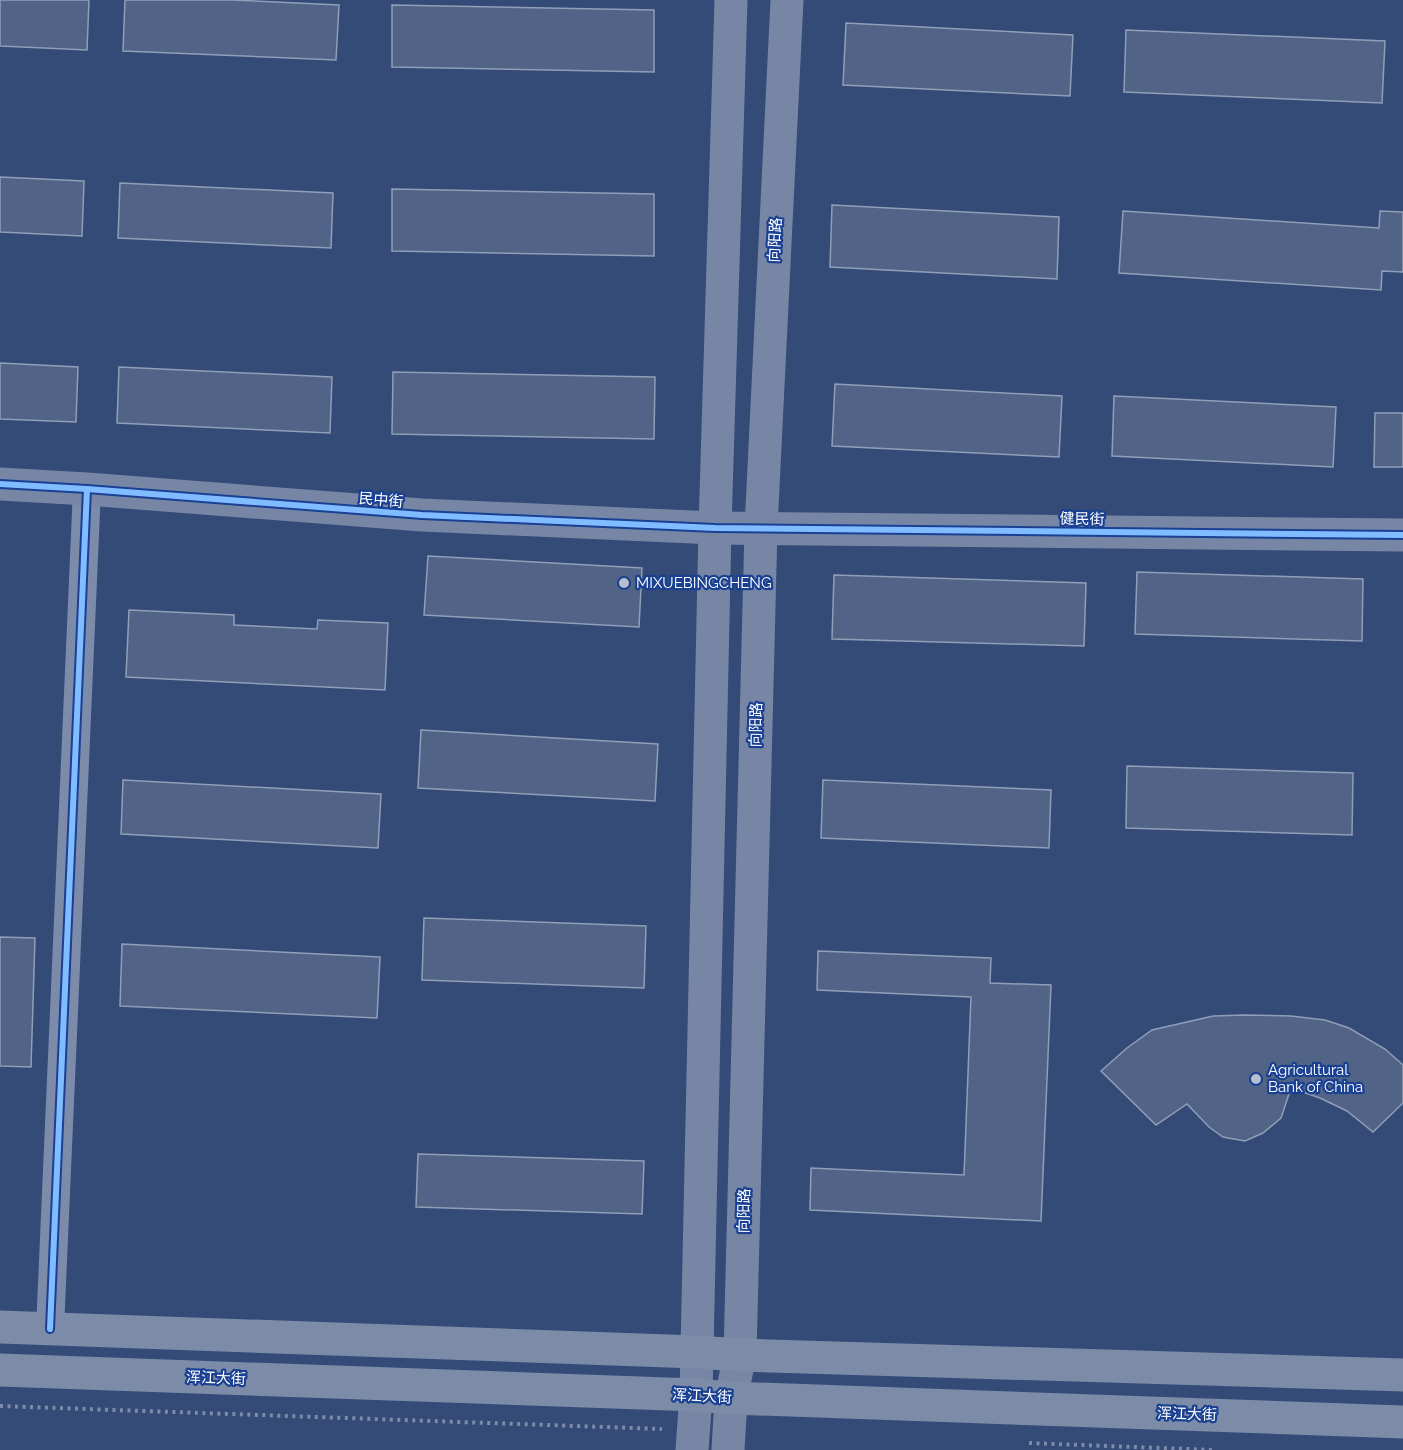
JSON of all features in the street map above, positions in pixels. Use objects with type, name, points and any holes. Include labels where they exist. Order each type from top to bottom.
[{"type":"main road","points":[[693,1440],[696,1395],[715,528],[731,0]]},
{"type":"main road","name":"向阳路","points":[[728,1450],[731,1398],[740,1355],[761,528],[787,0]]},
{"type":"main road","name":"民中街","points":[[0,484],[422,515],[761,528]]},
{"type":"main road","name":"健民街","points":[[761,528],[1403,535]]},
{"type":"main road","points":[[0,1327],[740,1355],[1403,1375]]},
{"type":"main road","name":"浑江大街","points":[[0,1370],[1403,1422]]},
{"type":"street","points":[[50,1329],[87,489]]},
{"type":"path","points":[[0,1406],[693,1440]]},
{"type":"path","points":[[1024,1443],[1213,1450]]},
{"type":"building","points":[[0,0],[89,0],[87,50],[0,46]]},
{"type":"building","points":[[125,0],[232,0],[339,5],[336,60],[123,51]]},
{"type":"building","points":[[392,5],[654,10],[654,72],[392,67]]},
{"type":"building","points":[[846,23],[1073,35],[1070,96],[843,85]]},
{"type":"building","points":[[1126,30],[1385,41],[1382,103],[1124,92]]},
{"type":"building","points":[[0,177],[84,181],[82,236],[0,232]]},
{"type":"building","points":[[120,183],[333,193],[331,248],[118,238]]},
{"type":"building","points":[[392,189],[654,194],[654,256],[392,251]]},
{"type":"building","points":[[832,205],[1059,217],[1057,279],[830,267]]},
{"type":"building","points":[[1123,211],[1379,228],[1380,211],[1403,212],[1403,272],[1382,271],[1381,290],[1119,273]]},
{"type":"building","points":[[0,363],[78,367],[76,422],[0,419]]},
{"type":"building","points":[[119,367],[332,377],[330,433],[117,423]]},
{"type":"building","points":[[393,372],[655,377],[654,439],[392,434]]},
{"type":"building","points":[[835,384],[1062,396],[1059,457],[832,446]]},
{"type":"building","points":[[1114,396],[1336,407],[1333,467],[1112,456]]},
{"type":"building","points":[[1375,413],[1403,413],[1403,467],[1374,467]]},
{"type":"building","points":[[428,556],[642,568],[639,627],[424,615]]},
{"type":"building","points":[[1137,572],[1363,579],[1362,641],[1135,634]]},
{"type":"building","points":[[834,575],[1086,583],[1084,646],[832,639]]},
{"type":"building","points":[[129,610],[234,615],[234,625],[317,629],[318,620],[388,623],[385,690],[126,677]]},
{"type":"building","points":[[421,730],[658,744],[655,801],[418,788]]},
{"type":"building","points":[[1127,766],[1353,773],[1352,835],[1126,828]]},
{"type":"building","points":[[123,780],[381,794],[378,848],[121,834]]},
{"type":"building","points":[[823,780],[1051,790],[1049,848],[821,838]]},
{"type":"building","points":[[424,918],[646,926],[644,988],[422,980]]},
{"type":"building","points":[[0,937],[35,938],[31,1067],[0,1066]]},
{"type":"building","points":[[122,944],[380,957],[377,1018],[120,1006]]},
{"type":"building","points":[[818,951],[991,958],[990,983],[1051,985],[1041,1221],[810,1210],[811,1168],[964,1175],[971,997],[817,990]]},
{"type":"building","name":"Agricultural Bank of China","points":[[1213,1016],[1291,1016],[1325,1020],[1349,1028],[1385,1049],[1403,1065],[1403,1103],[1373,1132],[1347,1111],[1291,1088],[1281,1118],[1263,1133],[1245,1141],[1223,1137],[1209,1127],[1187,1104],[1156,1125],[1101,1071],[1152,1030]]},
{"type":"building","points":[[418,1154],[644,1161],[642,1214],[416,1207]]},
{"type":"cycle path","points":[[0,484],[422,515],[715,528],[1403,535]]},
{"type":"cycle path","points":[[50,1329],[87,489]]},
{"type":"place","name":"MIXUEBINGCHENG","points":[[624,583]]},
{"type":"place","name":"Agricultural Bank of China","points":[[1256,1079]]}]
